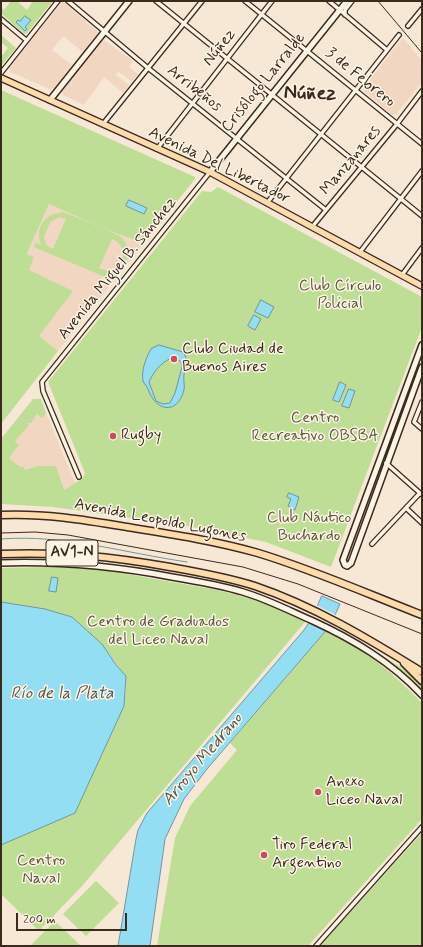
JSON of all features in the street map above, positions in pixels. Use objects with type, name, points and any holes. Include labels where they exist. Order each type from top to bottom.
[{"type":"highway","name":"Avenida Leopoldo Lugones","points":[[1,515],[31,514],[68,517],[202,541],[256,553],[311,571],[422,615]]},
{"type":"highway","name":"AV1-N","points":[[1,554],[42,552],[82,554],[116,558],[177,568],[246,583],[277,595],[333,621],[399,657],[422,672]]},
{"type":"highway","points":[[399,657],[422,681]]},
{"type":"main road","name":"Avenida Del Libertador","points":[[1,78],[210,172],[422,286]]},
{"type":"street","points":[[1,73],[58,1]]},
{"type":"street","name":"Arribeños","points":[[68,1],[148,68],[326,210]]},
{"type":"street","points":[[50,100],[129,1]]},
{"type":"street","points":[[156,1],[422,216]]},
{"type":"street","points":[[103,124],[202,1]]},
{"type":"street","name":"3 de Febrero","points":[[245,1],[422,144]]},
{"type":"street","name":"Núñez","points":[[157,149],[272,1]]},
{"type":"street","points":[[329,1],[387,50]]},
{"type":"street","name":"Crisólogo Larralde","points":[[340,10],[344,1]]},
{"type":"street","name":"Crisólogo Larralde","points":[[210,172],[348,1]]},
{"type":"street","points":[[345,15],[344,10],[352,1]]},
{"type":"street","points":[[408,26],[422,9]]},
{"type":"street","points":[[1,19],[26,40]]},
{"type":"street","points":[[267,203],[399,35]]},
{"type":"street","name":"Manzanares","points":[[312,227],[397,124],[422,90]]},
{"type":"street","points":[[360,252],[422,171]]},
{"type":"street","name":"Avenida Miguel B. Sánchez","points":[[79,477],[42,388],[44,380],[210,172]]},
{"type":"street","points":[[402,275],[422,248]]},
{"type":"street","points":[[422,345],[343,560],[347,566],[351,563],[422,367]]},
{"type":"street","points":[[422,402],[414,422],[422,429]]},
{"type":"street","points":[[372,544],[421,494],[386,463]]},
{"type":"street","points":[[376,471],[383,473]]},
{"type":"street","points":[[406,508],[422,522]]},
{"type":"street","points":[[1,563],[84,563],[187,579],[243,592],[329,628],[354,641],[394,667],[422,695]]},
{"type":"street","points":[[316,946],[422,827]]},
{"type":"shaded area","points":[[63,1],[98,32],[83,52],[63,36],[52,50],[72,65],[54,88],[50,89],[10,72],[9,68]]},
{"type":"shaded area","points":[[403,38],[422,61],[422,82],[396,114],[392,115],[364,91],[364,87]]},
{"type":"shaded area","points":[[104,40],[133,61],[129,67],[138,74],[132,82],[118,71],[116,75],[129,85],[123,93],[104,77],[84,105],[63,95],[62,92]]},
{"type":"shaded area","points":[[49,204],[107,230],[144,243],[58,351],[38,336],[27,255]]},
{"type":"shaded area","points":[[46,413],[75,483],[64,490],[37,466],[25,470],[24,467],[19,466],[9,458],[19,445],[15,441],[29,424],[27,423],[29,421],[31,422],[37,414],[42,418]]},
{"type":"green space","points":[[11,1],[17,1],[27,10],[33,1],[53,1],[27,33],[24,34],[1,13],[1,7],[4,10]]},
{"type":"green space","points":[[1,35],[16,48],[1,66],[1,57],[8,48],[1,42]]},
{"type":"green space","points":[[1,90],[195,177],[195,179],[144,243],[107,230],[49,204],[27,254],[34,257],[29,270],[73,291],[39,336],[58,351],[1,424]]},
{"type":"green space","points":[[218,187],[422,297],[422,327],[331,567],[266,542],[187,526],[54,507],[1,504],[1,439],[33,399],[41,399],[46,413],[42,418],[37,414],[31,423],[27,423],[29,425],[15,441],[19,445],[9,458],[19,466],[24,467],[25,470],[37,466],[56,466],[64,490],[83,478],[85,473],[48,382],[202,191],[211,192]]},
{"type":"green space","points":[[63,212],[122,238],[126,243],[128,252],[126,261],[120,270],[105,277],[34,247],[35,243],[41,245],[39,232],[43,222],[56,214]],"holes":[[[60,217],[66,219],[53,249],[47,246],[44,237],[50,222]],[[112,239],[119,243],[122,249],[122,261],[113,269],[106,270],[99,268]]]},
{"type":"green space","points":[[49,567],[98,569],[217,590],[246,597],[273,607],[305,622],[82,886],[39,931],[1,894],[1,845],[75,813],[124,706],[126,688],[124,675],[102,644],[72,617],[45,609],[1,602],[1,568]]},
{"type":"green space","points":[[326,631],[353,645],[377,662],[400,681],[422,703],[422,819],[308,946],[157,946],[175,838],[190,806],[237,750],[230,743]]},
{"type":"green space","points":[[358,640],[400,667],[422,684],[422,692],[396,666]]},
{"type":"green space","points":[[422,833],[422,946],[320,946]]},
{"type":"green space","points":[[96,881],[119,903],[86,936],[63,914]]},
{"type":"green space","points":[[55,921],[81,946],[30,946]]},
{"type":"water","points":[[25,16],[31,20],[25,27],[27,29],[25,31],[16,22],[18,20],[20,21]]},
{"type":"water","points":[[129,200],[147,208],[144,214],[126,206]]},
{"type":"water","points":[[261,300],[274,307],[268,318],[255,312]]},
{"type":"water","points":[[254,315],[261,319],[255,330],[248,326]]},
{"type":"water","points":[[159,345],[183,352],[187,359],[184,371],[184,390],[181,398],[171,407],[166,408],[156,402],[143,381],[144,364],[151,349]],"holes":[[[171,358],[179,360],[182,367],[175,393],[170,403],[163,404],[156,401],[149,382],[151,378],[155,371],[167,360]]]},
{"type":"water","points":[[340,382],[346,385],[339,402],[333,400]]},
{"type":"water","points":[[349,389],[355,391],[349,408],[342,406]]},
{"type":"water","points":[[289,493],[299,497],[295,510],[288,506],[291,499],[287,497]]},
{"type":"water","points":[[52,577],[58,578],[56,592],[49,591]]},
{"type":"water","name":"Arroyo Medrano","points":[[322,596],[340,604],[330,626],[207,769],[184,799],[165,839],[150,946],[118,946],[136,839],[138,830],[147,813],[304,630],[312,618]]},
{"type":"water","name":"Río de la Plata","points":[[1,602],[45,609],[72,617],[102,644],[116,665],[126,676],[124,706],[75,813],[1,845]]},
{"type":"pier","points":[[316,605],[336,615],[328,632],[307,622]]},
{"type":"waterway","points":[[1,539],[48,539],[94,545],[187,562]]},
{"type":"railway","points":[[378,1],[422,53]]},
{"type":"railway","points":[[1,533],[35,532],[68,535],[243,567],[298,584],[422,634]]},
{"type":"place","name":"Club Ciudad de Buenos Aires","points":[[174,359]]},
{"type":"place","name":"Rugby","points":[[113,436]]},
{"type":"place","name":"Anexo Liceo Naval","points":[[318,792]]},
{"type":"place","name":"Tiro Federal Argentino","points":[[264,855]]},
{"type":"district","name":"Núñez","points":[[310,95]]},
{"type":"park label","name":"Club Círculo Policial","points":[[340,296]]},
{"type":"park label","name":"Centro Recreativo OBSBA","points":[[315,428]]},
{"type":"park label","name":"Club Náutico Buchardo","points":[[309,528]]},
{"type":"park label","name":"Centro de Graduados del Liceo Naval","points":[[158,632]]},
{"type":"park label","name":"Centro Naval","points":[[41,871]]}]
